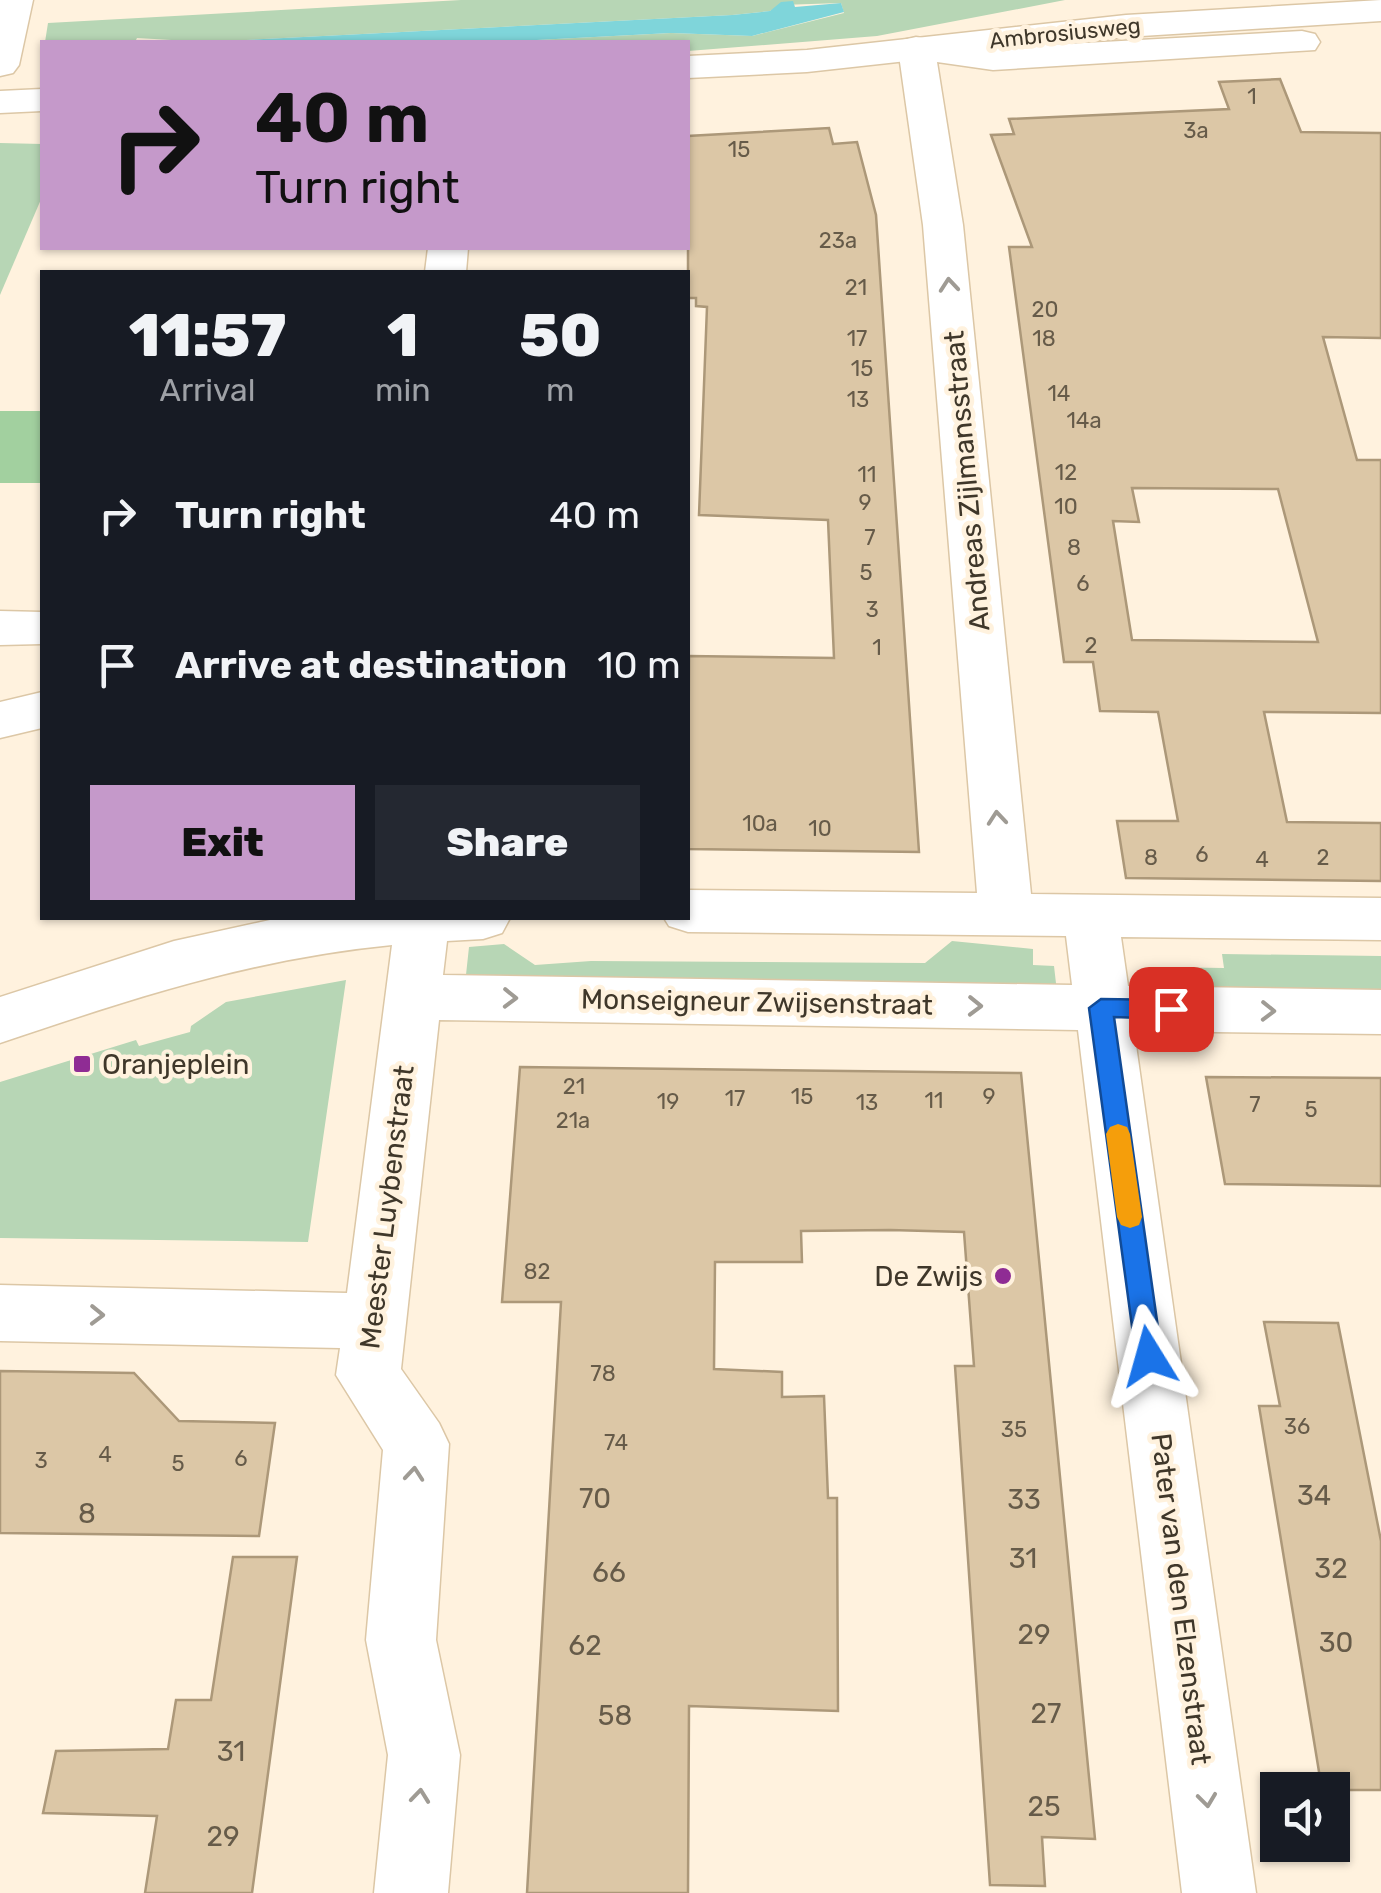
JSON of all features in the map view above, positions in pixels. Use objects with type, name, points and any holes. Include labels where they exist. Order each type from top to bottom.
[{"type":"street","points":[[0,65],[15,0]]},
{"type":"street","name":"Ambrosiusweg","points":[[918,60],[949,27],[1103,0]]},
{"type":"street","name":"Ambrosiusweg","points":[[690,67],[807,60],[993,59],[1381,10]]},
{"type":"street","name":"Ambrosiusweg","points":[[918,60],[1221,32],[1302,42]]},
{"type":"street","name":"Andreas Zijlmansstraat","points":[[918,60],[943,226],[1006,915]]},
{"type":"street","points":[[0,102],[40,100]]},
{"type":"street","points":[[0,628],[40,628]]},
{"type":"street","points":[[0,720],[40,710]]},
{"type":"street","points":[[690,911],[1381,920]]},
{"type":"street","points":[[1090,916],[1101,1008]]},
{"type":"street","points":[[0,1020],[175,962],[358,922],[452,920]]},
{"type":"street","name":"Meester Luybenstraat","points":[[411,1893],[424,1755],[401,1640],[416,1444],[368,1376],[422,922]]},
{"type":"street","name":"Monseigneur Zwijsenstraat","points":[[412,997],[1381,1012]]},
{"type":"street","name":"Pater van den Elzenstraat","points":[[1101,1008],[1219,1893]]},
{"type":"street","points":[[0,1313],[373,1320]]},
{"type":"green space","points":[[461,0],[1065,0],[877,36],[690,51],[690,40],[538,40],[671,33],[752,36],[844,13],[841,3],[781,5],[770,11],[732,15],[245,40],[45,40],[48,23]]},
{"type":"green space","points":[[0,143],[40,144],[40,202],[0,295]]},
{"type":"green space","points":[[0,411],[40,411],[40,483],[0,483]]},
{"type":"green space","points":[[952,941],[1033,949],[1033,965],[1054,966],[1057,992],[465,984],[469,947],[504,944],[535,965],[591,961],[925,963]]},
{"type":"green space","points":[[1222,954],[1381,956],[1381,996],[1163,993],[1158,967],[1224,968]]},
{"type":"green space","points":[[346,980],[308,1242],[0,1238],[0,1082],[136,1040],[139,1046],[190,1032],[191,1026],[226,1002]]},
{"type":"water","points":[[793,1],[795,7],[841,3],[844,12],[752,36],[671,33],[538,40],[245,40],[732,15],[770,11],[781,2]]},
{"type":"building","points":[[1280,79],[1301,132],[1381,133],[1381,338],[1323,337],[1357,460],[1381,460],[1381,713],[1264,712],[1287,822],[1381,823],[1381,881],[1126,878],[1117,821],[1178,821],[1158,712],[1100,711],[1093,662],[1064,662],[1009,247],[1032,247],[991,135],[1014,134],[1009,119],[1229,109],[1219,82]],"holes":[[[1132,488],[1278,489],[1318,642],[1132,640],[1113,521],[1139,522]]]},
{"type":"building","points":[[829,128],[833,144],[857,142],[876,215],[919,852],[690,849],[690,656],[834,658],[828,520],[699,515],[707,307],[696,306],[696,298],[690,298],[690,136]]},
{"type":"building","points":[[520,1067],[1021,1073],[1095,1839],[1042,1837],[1045,1886],[990,1885],[955,1366],[974,1366],[964,1232],[801,1231],[802,1262],[715,1262],[714,1369],[782,1372],[782,1397],[824,1396],[828,1498],[837,1498],[838,1711],[689,1706],[688,1893],[527,1893],[561,1302],[502,1302]]},
{"type":"building","points":[[1206,1077],[1381,1078],[1381,1186],[1225,1184]]},
{"type":"building","points":[[1264,1322],[1338,1323],[1381,1541],[1381,1790],[1350,1790],[1350,1772],[1319,1772],[1259,1406],[1280,1406]]},
{"type":"building","points":[[0,1371],[134,1373],[179,1421],[275,1423],[259,1536],[0,1533]]},
{"type":"building","points":[[233,1557],[297,1557],[252,1893],[145,1893],[157,1816],[43,1813],[56,1751],[168,1749],[176,1700],[211,1700]]},
{"type":"slow traffic","points":[[1118,1134],[1130,1217]]},
{"type":"place","name":"Oranjeplein","points":[[82,1064]]},
{"type":"place","name":"De Zwijs","points":[[1003,1276]]},
{"type":"route","points":[[1149,1356],[1101,1008],[1171,1009]]}]
